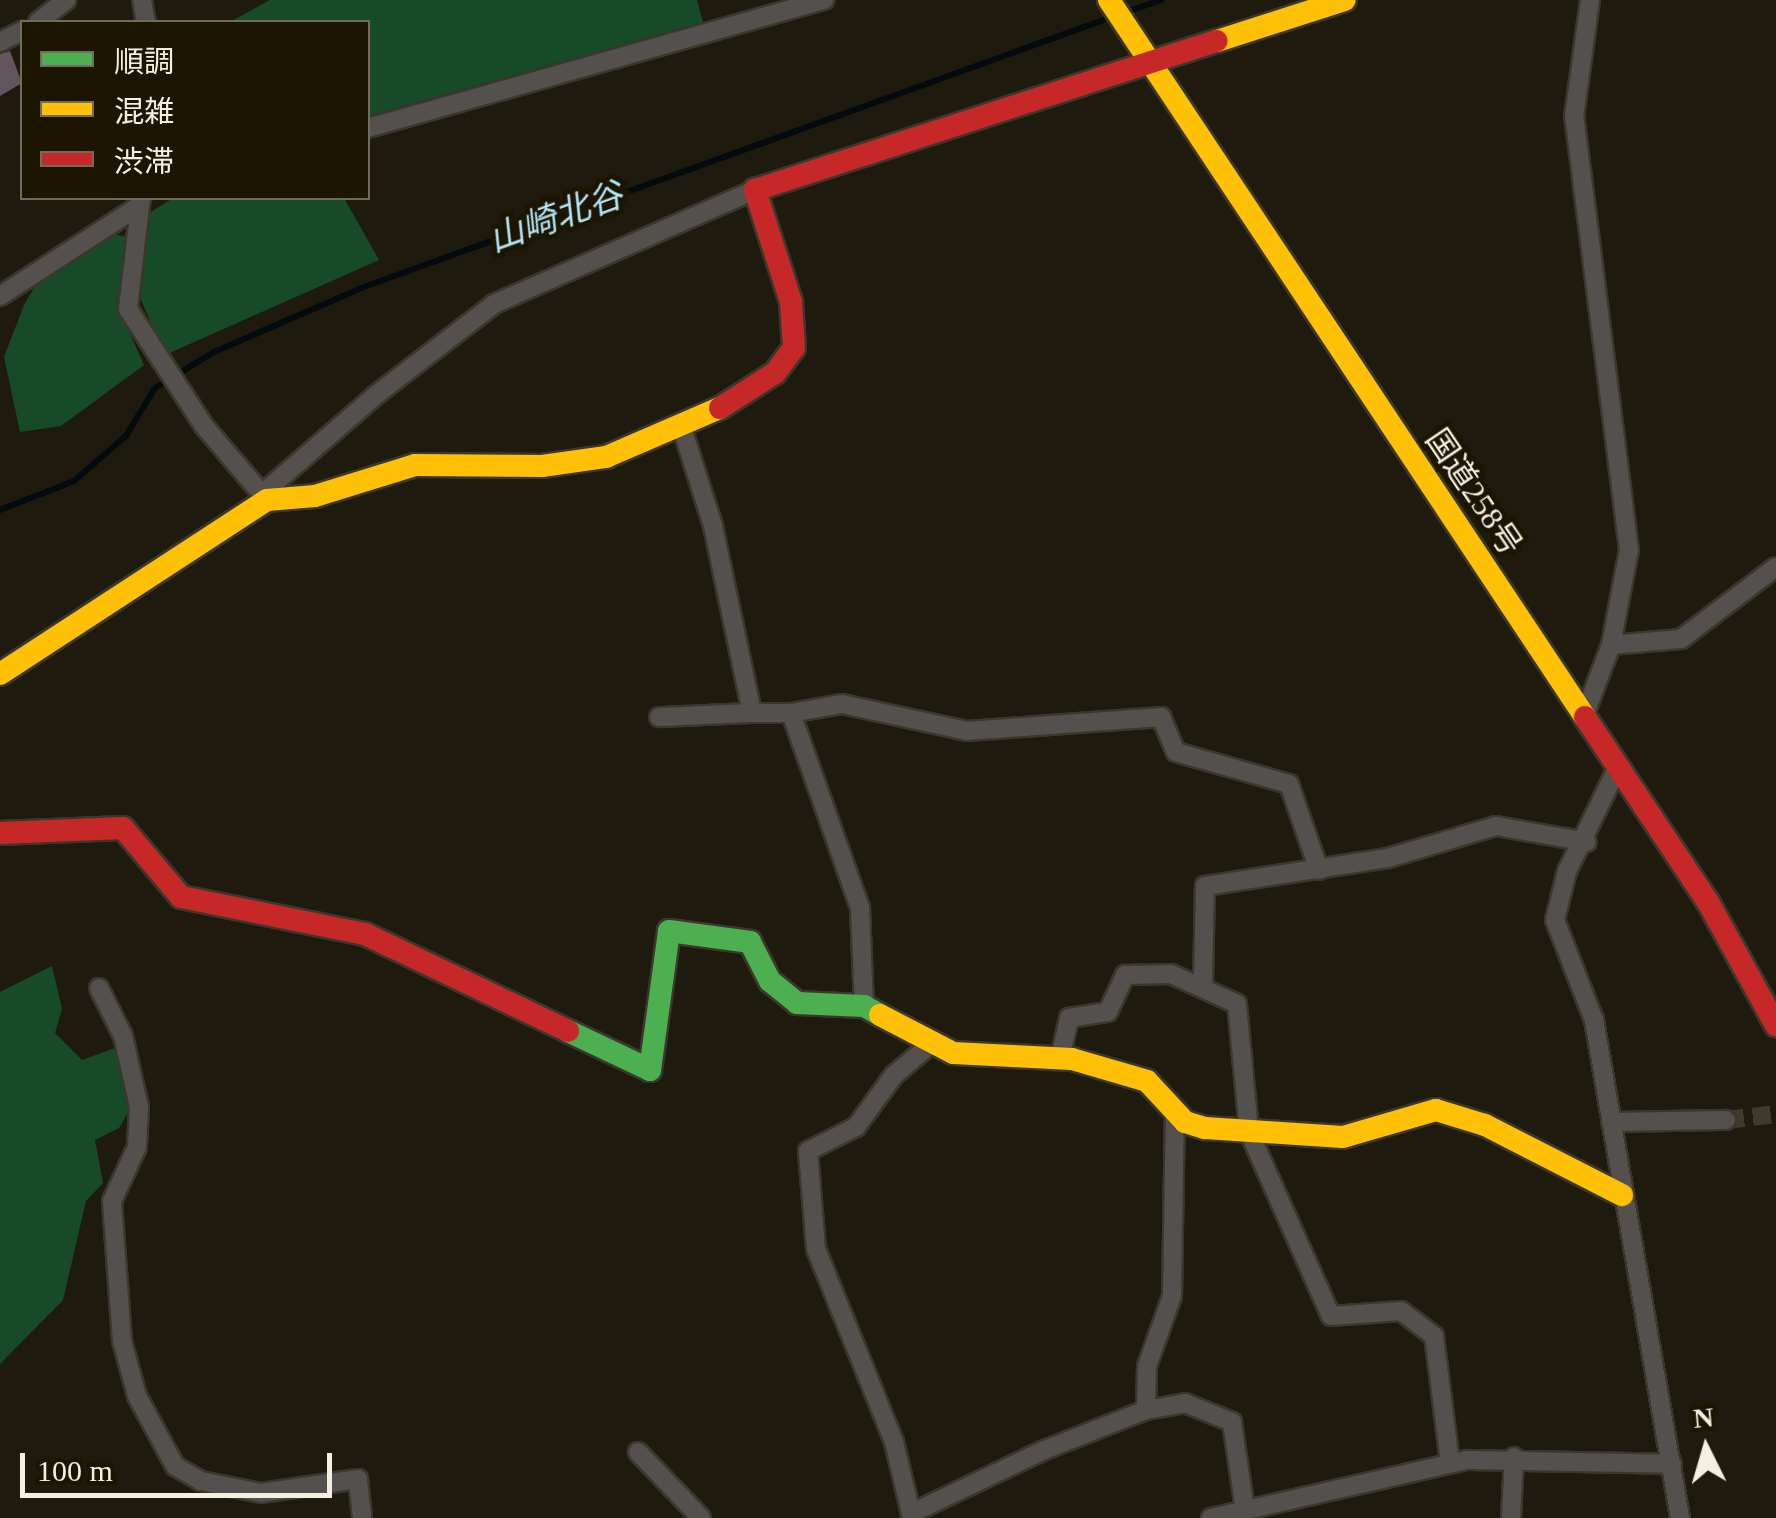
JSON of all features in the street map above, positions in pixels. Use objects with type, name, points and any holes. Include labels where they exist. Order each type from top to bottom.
[{"type":"main road","name":"国道258号","points":[[1110,0],[1708,902],[1776,1025]]},
{"type":"main road","points":[[0,674],[98,617],[266,500],[315,496],[414,464],[542,466],[606,457],[681,425],[775,374],[794,348],[791,302],[755,190],[1144,54],[1344,0]]},
{"type":"main road","points":[[0,832],[123,828],[181,897],[365,934],[650,1070],[669,932],[750,942],[770,981],[797,1003],[864,1006],[933,1042],[988,1060],[1060,1059],[1147,1081],[1174,1112],[1205,1128],[1343,1137],[1436,1110],[1485,1124],[1622,1196]]},
{"type":"street","points":[[41,20],[66,0]]},
{"type":"street","points":[[370,127],[824,0]]},
{"type":"street","points":[[1584,716],[1610,645],[1629,550],[1574,117],[1590,0]]},
{"type":"street","points":[[266,500],[271,486],[376,395],[494,304],[755,190]]},
{"type":"street","points":[[143,201],[128,309],[157,361],[204,426],[266,500]]},
{"type":"street","points":[[0,296],[143,201]]},
{"type":"street","points":[[681,425],[713,526],[752,713]]},
{"type":"street","points":[[1610,645],[1681,639],[1776,567]]},
{"type":"street","points":[[659,717],[791,712],[842,704],[967,731],[1160,717],[1176,752],[1289,784],[1319,870]]},
{"type":"street","points":[[791,712],[860,908],[864,1006]]},
{"type":"street","points":[[1618,767],[1587,842],[1568,871],[1555,920],[1594,1020],[1680,1518]]},
{"type":"street","points":[[1204,986],[1205,886],[1319,870],[1496,826],[1587,842]]},
{"type":"street","points":[[1060,1059],[1068,1018],[1108,1012],[1125,975],[1171,974],[1237,1004],[1250,1132],[1331,1316],[1401,1311],[1434,1336],[1450,1462]]},
{"type":"street","points":[[99,988],[122,1036],[139,1107],[137,1147],[112,1201],[122,1341],[137,1396],[175,1466],[201,1481],[261,1493],[358,1479],[362,1518]]},
{"type":"street","points":[[933,1042],[894,1075],[856,1128],[808,1151],[816,1248],[894,1442],[912,1516],[1146,1410],[1185,1403],[1232,1422],[1241,1444],[1254,1512]]},
{"type":"street","points":[[1146,1410],[1147,1366],[1172,1296],[1174,1112]]},
{"type":"street","points":[[1611,1122],[1726,1120]]},
{"type":"street","points":[[638,1452],[701,1518]]},
{"type":"street","points":[[1211,1518],[1254,1512],[1450,1462],[1514,1457],[1672,1464]]},
{"type":"street","points":[[1511,1518],[1514,1457]]},
{"type":"green space","points":[[270,0],[697,0],[703,22],[370,115],[370,20],[234,20]]},
{"type":"green space","points":[[170,200],[345,200],[379,260],[165,355],[138,293],[146,215]]},
{"type":"green space","points":[[113,234],[127,237],[117,305],[144,365],[61,426],[20,432],[4,357],[24,305],[38,281]]},
{"type":"green space","points":[[52,966],[62,1009],[55,1033],[82,1060],[118,1047],[133,1104],[119,1128],[95,1140],[103,1183],[86,1201],[63,1300],[0,1364],[0,992]]},
{"type":"building","points":[[10,51],[20,84],[0,96],[0,54]]},
{"type":"waterway","name":"山崎北谷","points":[[1132,10],[1161,0]]},
{"type":"waterway","name":"山崎北谷","points":[[0,510],[74,481],[126,436],[155,388],[214,352],[361,288],[1106,19]]},
{"type":"tunnel","points":[[1726,1120],[1776,1114]]},
{"type":"traffic: fast","points":[[568,1031],[650,1070],[669,931],[750,942],[770,981],[797,1003],[864,1006],[880,1015]]},
{"type":"traffic: slow","points":[[1109,0],[1585,717]]},
{"type":"traffic: slow","points":[[1217,41],[1345,0]]},
{"type":"traffic: slow","points":[[0,674],[267,500],[315,496],[415,465],[542,466],[606,457],[720,408]]},
{"type":"traffic: slow","points":[[880,1015],[953,1053],[1072,1059],[1147,1081],[1185,1122],[1205,1128],[1343,1137],[1436,1110],[1485,1125],[1622,1195]]},
{"type":"traffic: jam","points":[[720,408],[775,373],[794,348],[791,302],[755,190],[1217,41]]},
{"type":"traffic: jam","points":[[1585,717],[1708,902],[1776,1025]]},
{"type":"traffic: jam","points":[[0,833],[123,828],[181,897],[365,934],[568,1031]]}]
